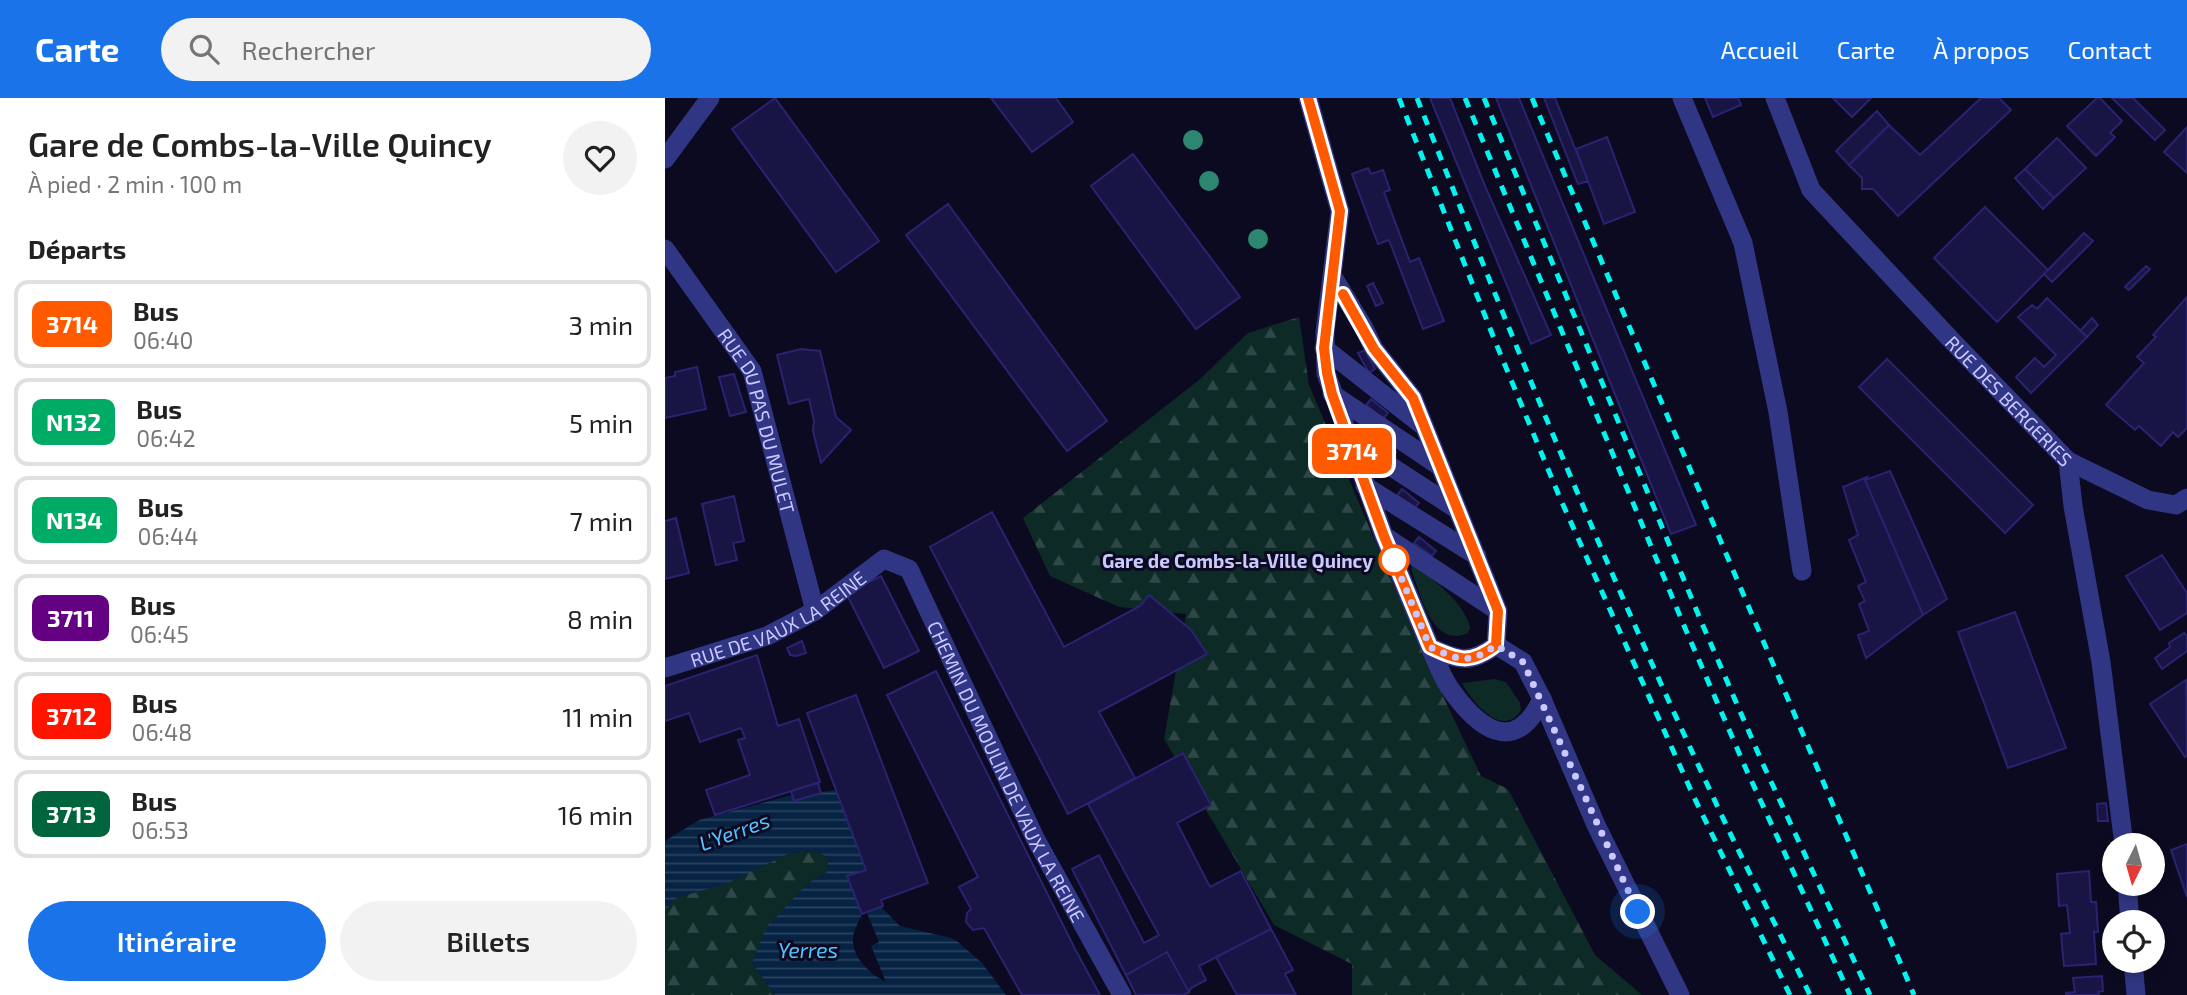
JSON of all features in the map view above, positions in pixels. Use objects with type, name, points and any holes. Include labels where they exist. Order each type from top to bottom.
[{"type":"street","points":[[665,159],[710,98]]},
{"type":"street","points":[[1308,98],[1340,211],[1324,348],[1327,373],[1347,438],[1384,536],[1448,685],[1472,716],[1493,731],[1513,732],[1534,717],[1542,699]]},
{"type":"street","points":[[1682,98],[1743,243],[1778,412],[1802,571]]},
{"type":"street","name":"RUE DES BERGERIES","points":[[1775,98],[1811,190],[2069,461],[2073,506],[2101,662],[2122,833]]},
{"type":"street","name":"RUE DU PAS DU MULET","points":[[665,248],[752,371],[815,611]]},
{"type":"street","points":[[1333,277],[1374,349],[1413,398],[1498,611],[1496,645],[1480,657],[1454,658],[1430,647]]},
{"type":"street","points":[[1324,348],[1377,387],[1425,428]]},
{"type":"street","points":[[1332,394],[1441,467]]},
{"type":"street","points":[[1347,438],[1458,510]]},
{"type":"street","points":[[2069,461],[2148,500],[2176,505],[2187,498]]},
{"type":"street","points":[[1365,486],[1477,556]]},
{"type":"street","points":[[1384,536],[1498,611]]},
{"type":"street","name":"RUE DE VAUX LA REINE","points":[[665,668],[767,636],[815,611],[884,559]]},
{"type":"street","name":"CHEMIN DU MOULIN DE VAUX LA REINE","points":[[884,559],[909,569],[1035,838],[1122,995]]},
{"type":"street","points":[[1496,645],[1523,662],[1542,699],[1596,825],[1680,995]]},
{"type":"street","points":[[2134,973],[2136,995]]},
{"type":"green space","points":[[1299,317],[1309,385],[1423,654],[1481,776],[1508,789],[1595,955],[1642,995],[1352,995],[1352,964],[1274,925],[1164,739],[1186,614],[1119,607],[1050,576],[1023,518],[1199,380],[1248,333]]},
{"type":"green space","points":[[1412,566],[1416,566],[1440,586],[1462,609],[1470,627],[1468,633],[1456,636],[1445,633],[1437,626],[1423,604]]},
{"type":"green space","points":[[1495,679],[1506,682],[1520,703],[1521,710],[1514,718],[1505,721],[1488,714],[1472,699],[1462,683]]},
{"type":"green space","points":[[813,851],[828,857],[827,872],[808,883],[752,963],[775,995],[665,995],[665,853],[766,863],[790,853]]},
{"type":"water","name":"Yerres","points":[[836,790],[866,870],[847,876],[862,914],[853,937],[858,958],[886,982],[871,946],[879,942],[867,913],[881,907],[900,926],[958,942],[982,963],[1006,995],[775,995],[752,963],[766,928],[808,883],[827,872],[828,857],[813,851],[790,853],[726,884],[676,898],[665,910],[665,841],[699,820],[792,795],[795,801]]},
{"type":"building","points":[[775,98],[879,241],[836,272],[732,129]]},
{"type":"building","points":[[991,98],[1056,98],[1073,122],[1032,152]]},
{"type":"building","points":[[1430,98],[1450,98],[1485,186],[1551,335],[1531,344]]},
{"type":"building","points":[[1496,98],[1519,98],[1696,525],[1671,534]]},
{"type":"building","points":[[1544,98],[1555,98],[1588,181],[1578,184]]},
{"type":"building","points":[[1705,98],[1738,98],[1741,105],[1713,117]]},
{"type":"building","points":[[1833,98],[1871,98],[1852,117]]},
{"type":"building","points":[[1981,98],[1999,98],[2011,110],[1898,216],[1873,189],[1862,189],[1862,178],[1849,165],[1889,125],[1920,155]]},
{"type":"building","points":[[2097,98],[2122,121],[2110,133],[2115,137],[2096,156],[2067,126]]},
{"type":"building","points":[[2112,98],[2133,98],[2165,130],[2155,140]]},
{"type":"building","points":[[1877,111],[1889,125],[1849,165],[1836,151]]},
{"type":"building","points":[[2187,127],[2187,173],[2164,152]]},
{"type":"building","points":[[1607,137],[1635,212],[1604,224],[1576,149]]},
{"type":"building","points":[[2057,138],[2086,168],[2054,198],[2025,169]]},
{"type":"building","points":[[1133,154],[1240,297],[1196,329],[1091,186]]},
{"type":"building","points":[[1368,168],[1371,174],[1383,170],[1390,190],[1384,192],[1410,262],[1419,258],[1444,321],[1423,329],[1389,240],[1378,244],[1352,174]]},
{"type":"building","points":[[2025,169],[2054,198],[2043,209],[2015,178]]},
{"type":"building","points":[[948,204],[1107,421],[1067,451],[906,235]]},
{"type":"building","points":[[1985,207],[2048,270],[1997,322],[1934,258]]},
{"type":"building","points":[[2084,233],[2093,241],[2052,282],[2044,274]]},
{"type":"building","points":[[2146,266],[2150,269],[2129,290],[2125,287]]},
{"type":"building","points":[[1373,283],[1383,303],[1376,306],[1367,286]]},
{"type":"building","points":[[2187,297],[2187,428],[2178,437],[2173,432],[2161,446],[2139,426],[2135,430],[2106,405],[2144,363],[2137,357]]},
{"type":"building","points":[[2047,298],[2087,337],[2031,393],[2016,377],[2035,358],[2044,367],[2056,355],[2018,317],[2032,305],[2037,309]]},
{"type":"building","points":[[2092,318],[2098,325],[2087,337],[2080,331]]},
{"type":"building","points":[[801,349],[820,351],[836,417],[851,430],[821,463],[809,399],[789,404],[777,355]]},
{"type":"building","points":[[1365,350],[1375,369],[1369,373],[1358,353]]},
{"type":"building","points":[[1887,359],[2033,505],[2005,533],[1859,387]]},
{"type":"building","points":[[697,367],[706,409],[665,418],[665,378],[675,376],[675,372]]},
{"type":"building","points":[[734,374],[746,412],[730,416],[719,377]]},
{"type":"building","points":[[1371,399],[1388,413],[1383,419],[1366,405]]},
{"type":"building","points":[[1379,438],[1396,452],[1392,458],[1374,444]]},
{"type":"building","points":[[1890,471],[1947,599],[1923,615],[1865,480]]},
{"type":"building","points":[[1867,477],[1865,480],[1923,615],[1866,658],[1858,635],[1869,631],[1859,604],[1865,601],[1858,586],[1866,582],[1849,540],[1858,535],[1843,487]]},
{"type":"building","points":[[1402,489],[1419,503],[1414,509],[1397,495]]},
{"type":"building","points":[[734,496],[744,541],[733,543],[737,560],[716,565],[702,504]]},
{"type":"building","points":[[992,512],[1064,647],[1140,606],[1149,595],[1191,630],[1207,654],[1099,712],[1135,778],[1068,814],[930,547]]},
{"type":"building","points":[[676,518],[689,573],[665,579],[665,521]]},
{"type":"building","points":[[1419,537],[1436,551],[1432,556],[1414,543]]},
{"type":"building","points":[[2162,555],[2187,593],[2187,613],[2160,630],[2126,576]]},
{"type":"building","points":[[881,576],[919,651],[884,668],[846,593]]},
{"type":"building","points":[[2015,612],[2066,748],[2008,768],[1958,632]]},
{"type":"building","points":[[2184,633],[2187,636],[2187,651],[2162,669],[2155,658],[2170,647],[2169,643]]},
{"type":"building","points":[[802,641],[806,653],[790,655],[787,648]]},
{"type":"building","points":[[757,655],[778,726],[799,719],[820,782],[715,815],[706,790],[750,775],[738,740],[745,738],[741,728],[700,742],[689,713],[665,721],[665,686]]},
{"type":"building","points":[[936,671],[1100,995],[1022,995],[984,928],[973,930],[966,922],[967,913],[971,909],[959,887],[978,877],[887,695]]},
{"type":"building","points":[[2186,680],[2187,756],[2185,757],[2150,704]]},
{"type":"building","points":[[856,695],[928,883],[881,900],[883,906],[862,914],[847,876],[866,870],[807,713]]},
{"type":"building","points":[[1183,753],[1211,805],[1177,823],[1210,887],[1241,871],[1271,929],[1199,966],[1206,980],[1191,988],[1189,992],[1167,952],[1126,975],[1072,869],[1099,855],[1144,943],[1159,935],[1088,804]]},
{"type":"building","points":[[818,783],[821,793],[794,801],[791,791]]},
{"type":"building","points":[[2106,803],[2108,821],[2098,821],[2097,804]]},
{"type":"building","points":[[2187,844],[2187,897],[2171,850]]},
{"type":"building","points":[[2089,871],[2091,902],[2096,902],[2096,964],[2064,966],[2061,934],[2070,933],[2067,905],[2059,906],[2057,874]]},
{"type":"building","points":[[1271,929],[1293,970],[1285,974],[1296,995],[1237,995],[1216,957]]},
{"type":"building","points":[[1167,952],[1189,992],[1183,995],[1136,995],[1126,975]]},
{"type":"building","points":[[2102,976],[2103,991],[2098,992],[2099,995],[2066,995],[2075,992],[2073,978]]},
{"type":"railway","points":[[1399,98],[1560,498],[1693,795],[1790,995]]},
{"type":"railway","points":[[1417,98],[1593,530],[1720,812],[1810,995]]},
{"type":"railway","points":[[1465,98],[1685,628],[1746,769],[1850,995]]},
{"type":"railway","points":[[1484,98],[1701,621],[1762,762],[1870,995]]},
{"type":"railway","points":[[1532,98],[1914,995]]},
{"type":"bus line","name":"3714","points":[[1308,98],[1340,211],[1324,348],[1332,394],[1384,536],[1430,647],[1454,658],[1480,657],[1496,645],[1498,611],[1413,398],[1374,349],[1343,294]]},
{"type":"place","name":"Gare de Combs-la-Ville Quincy","points":[[1394,560]]},
{"type":"route","points":[[1394,560],[1393,558],[1430,647],[1454,658],[1480,657],[1496,645],[1523,662],[1638,912]]},
{"type":"water label","name":"L'Yerres","points":[[734,831]]}]
